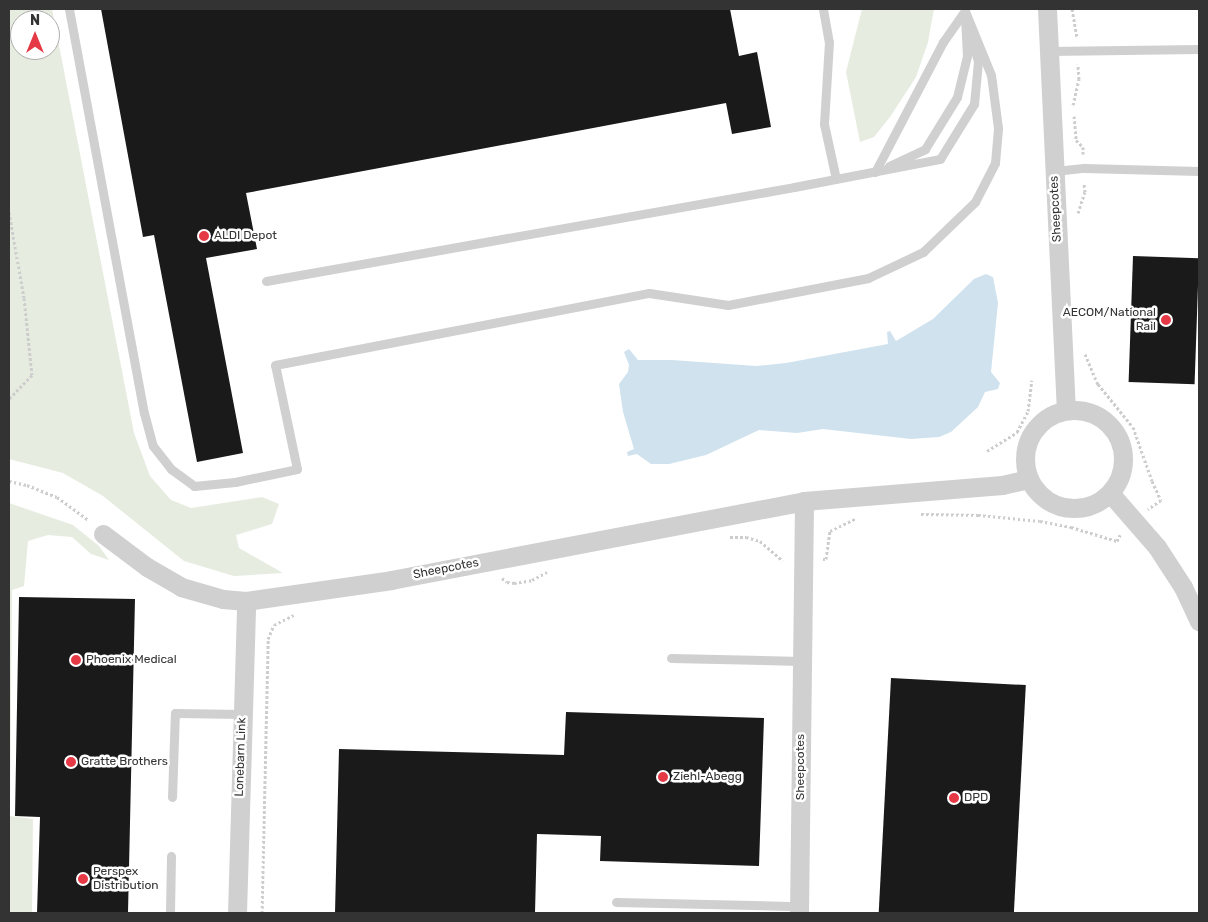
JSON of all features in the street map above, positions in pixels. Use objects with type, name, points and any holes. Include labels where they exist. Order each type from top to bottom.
[{"type":"street","name":"Sheepcotes","points":[[1047,9],[1066,410]]},
{"type":"street","points":[[1066,410],[1083,410],[1104,420],[1118,435],[1123,451],[1124,465],[1120,478],[1110,493],[1094,505],[1080,509],[1059,507],[1045,500],[1032,486],[1029,479],[1024,464],[1025,450],[1031,434],[1044,420],[1066,410]]},
{"type":"street","name":"Sheepcotes","points":[[103,534],[147,567],[181,587],[223,598],[246,601],[390,580],[804,501],[1002,485],[1029,479]]},
{"type":"street","points":[[1110,493],[1156,547],[1183,587],[1199,622]]},
{"type":"street","name":"Sheepcotes","points":[[799,910],[804,501]]},
{"type":"street","name":"Lonebarn Link","points":[[237,913],[246,601]]},
{"type":"lane","points":[[69,9],[144,413],[153,446],[171,469],[194,486],[235,482],[297,469],[275,365],[649,293],[728,305],[755,301],[868,278],[923,252],[975,202],[995,163],[998,128],[991,75],[964,10]]},
{"type":"lane","points":[[823,9],[829,42],[824,124],[836,179]]},
{"type":"lane","points":[[875,172],[944,42],[964,10]]},
{"type":"lane","points":[[875,172],[925,149],[957,97],[967,56],[964,10]]},
{"type":"lane","points":[[266,281],[940,159],[974,104],[978,62],[964,10]]},
{"type":"lane","points":[[1050,51],[1199,49]]},
{"type":"lane","points":[[1054,171],[1084,168],[1199,171]]},
{"type":"lane","points":[[671,658],[801,661]]},
{"type":"lane","points":[[172,797],[175,713],[242,714]]},
{"type":"lane","points":[[170,913],[171,856]]},
{"type":"lane","points":[[616,902],[799,910]]},
{"type":"path","points":[[1072,9],[1076,26]]},
{"type":"path","points":[[1079,79],[1073,104],[1076,140],[1083,147]]},
{"type":"path","points":[[1078,222],[1078,212],[1085,192]]},
{"type":"path","points":[[9,212],[24,298],[32,375],[9,399]]},
{"type":"path","points":[[1082,347],[1098,384],[1133,427],[1152,481],[1162,500]]},
{"type":"path","points":[[987,451],[1017,432],[1028,411],[1032,380]]},
{"type":"path","points":[[917,514],[978,515],[1040,521],[1071,527],[1117,541]]},
{"type":"path","points":[[826,559],[830,531],[842,523],[862,517]]},
{"type":"path","points":[[262,913],[268,639],[274,625],[298,613]]},
{"type":"shaded area","points":[[9,9],[52,9],[10,10],[10,60],[60,60],[60,50],[134,433],[150,476],[171,500],[191,508],[262,497],[279,504],[272,524],[236,535],[239,548],[283,573],[234,576],[184,561],[103,496],[63,473],[9,459]]},
{"type":"shaded area","points":[[862,9],[934,9],[928,42],[916,77],[890,117],[874,137],[860,142],[846,72]]},
{"type":"shaded area","points":[[9,503],[73,525],[99,546],[109,560],[91,554],[72,537],[48,535],[28,541],[24,586],[12,590],[10,816],[33,819],[32,913],[9,913]]},
{"type":"water","points":[[986,274],[993,277],[998,303],[991,372],[1000,383],[998,389],[985,392],[978,407],[951,432],[939,437],[911,439],[823,429],[797,433],[759,430],[706,455],[669,464],[651,464],[637,454],[628,456],[627,452],[634,449],[623,412],[619,384],[628,372],[629,365],[624,352],[629,349],[638,360],[672,360],[756,366],[786,363],[888,344],[887,332],[890,331],[896,341],[933,319],[974,279]]},
{"type":"building","name":"ALDI Depot","points":[[101,9],[730,9],[739,56],[757,52],[771,127],[732,134],[726,103],[246,193],[257,249],[206,258],[243,453],[197,462],[154,235],[143,237]]},
{"type":"building","name":"AECOM/National Rail","points":[[1133,256],[1199,258],[1195,384],[1129,382]]},
{"type":"building","points":[[19,597],[135,599],[128,913],[37,913],[40,817],[15,816]]},
{"type":"building","name":"DPD","points":[[891,678],[1026,685],[1014,913],[879,913]]},
{"type":"building","points":[[566,712],[764,718],[759,866],[600,861],[601,836],[537,834],[535,913],[335,913],[339,749],[564,755]]},
{"type":"place","name":"ALDI Depot","points":[[204,236]]},
{"type":"place","name":"AECOM/National Rail","points":[[1166,320]]},
{"type":"place","name":"Phoenix Medical","points":[[76,660]]},
{"type":"place","name":"Gratte Brothers","points":[[71,762]]},
{"type":"place","name":"Ziehl-Abegg","points":[[663,777]]},
{"type":"place","name":"DPD","points":[[954,798]]},
{"type":"place","name":"Perspex Distribution","points":[[83,879]]}]
